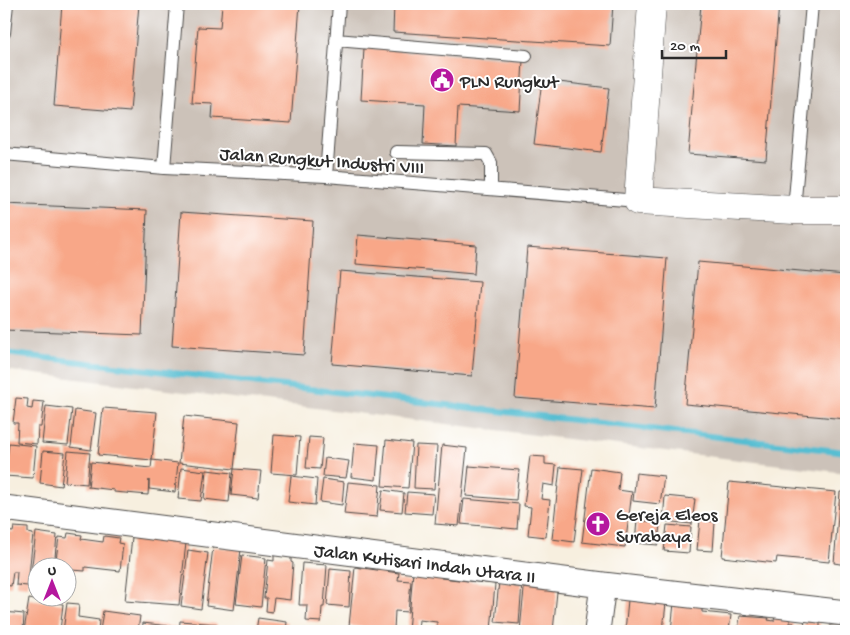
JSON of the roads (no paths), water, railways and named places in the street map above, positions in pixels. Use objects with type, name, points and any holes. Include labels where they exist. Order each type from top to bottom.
[{"type":"street","points":[[652,4],[638,201],[794,210],[846,210]]},
{"type":"street","name":"Jalan Kutisari Indah Utara II","points":[[4,508],[603,585],[846,613]]},
{"type":"street","points":[[597,631],[603,585]]},
{"type":"lane","points":[[4,33],[7,4]]},
{"type":"lane","points":[[164,168],[177,4]]},
{"type":"lane","points":[[326,176],[339,4]]},
{"type":"lane","points":[[794,210],[812,4]]},
{"type":"lane","points":[[336,40],[526,56]]},
{"type":"lane","points":[[396,152],[486,154],[491,163],[491,189]]},
{"type":"lane","name":"Jalan Rungkut Industri VIII","points":[[4,154],[164,168],[326,176],[638,201]]},
{"type":"waterway","points":[[4,353],[846,452]]},
{"type":"place","name":"PLN Rungkut","points":[[442,80]]},
{"type":"place","name":"Gereja Eleos Surabaya","points":[[598,524]]}]
